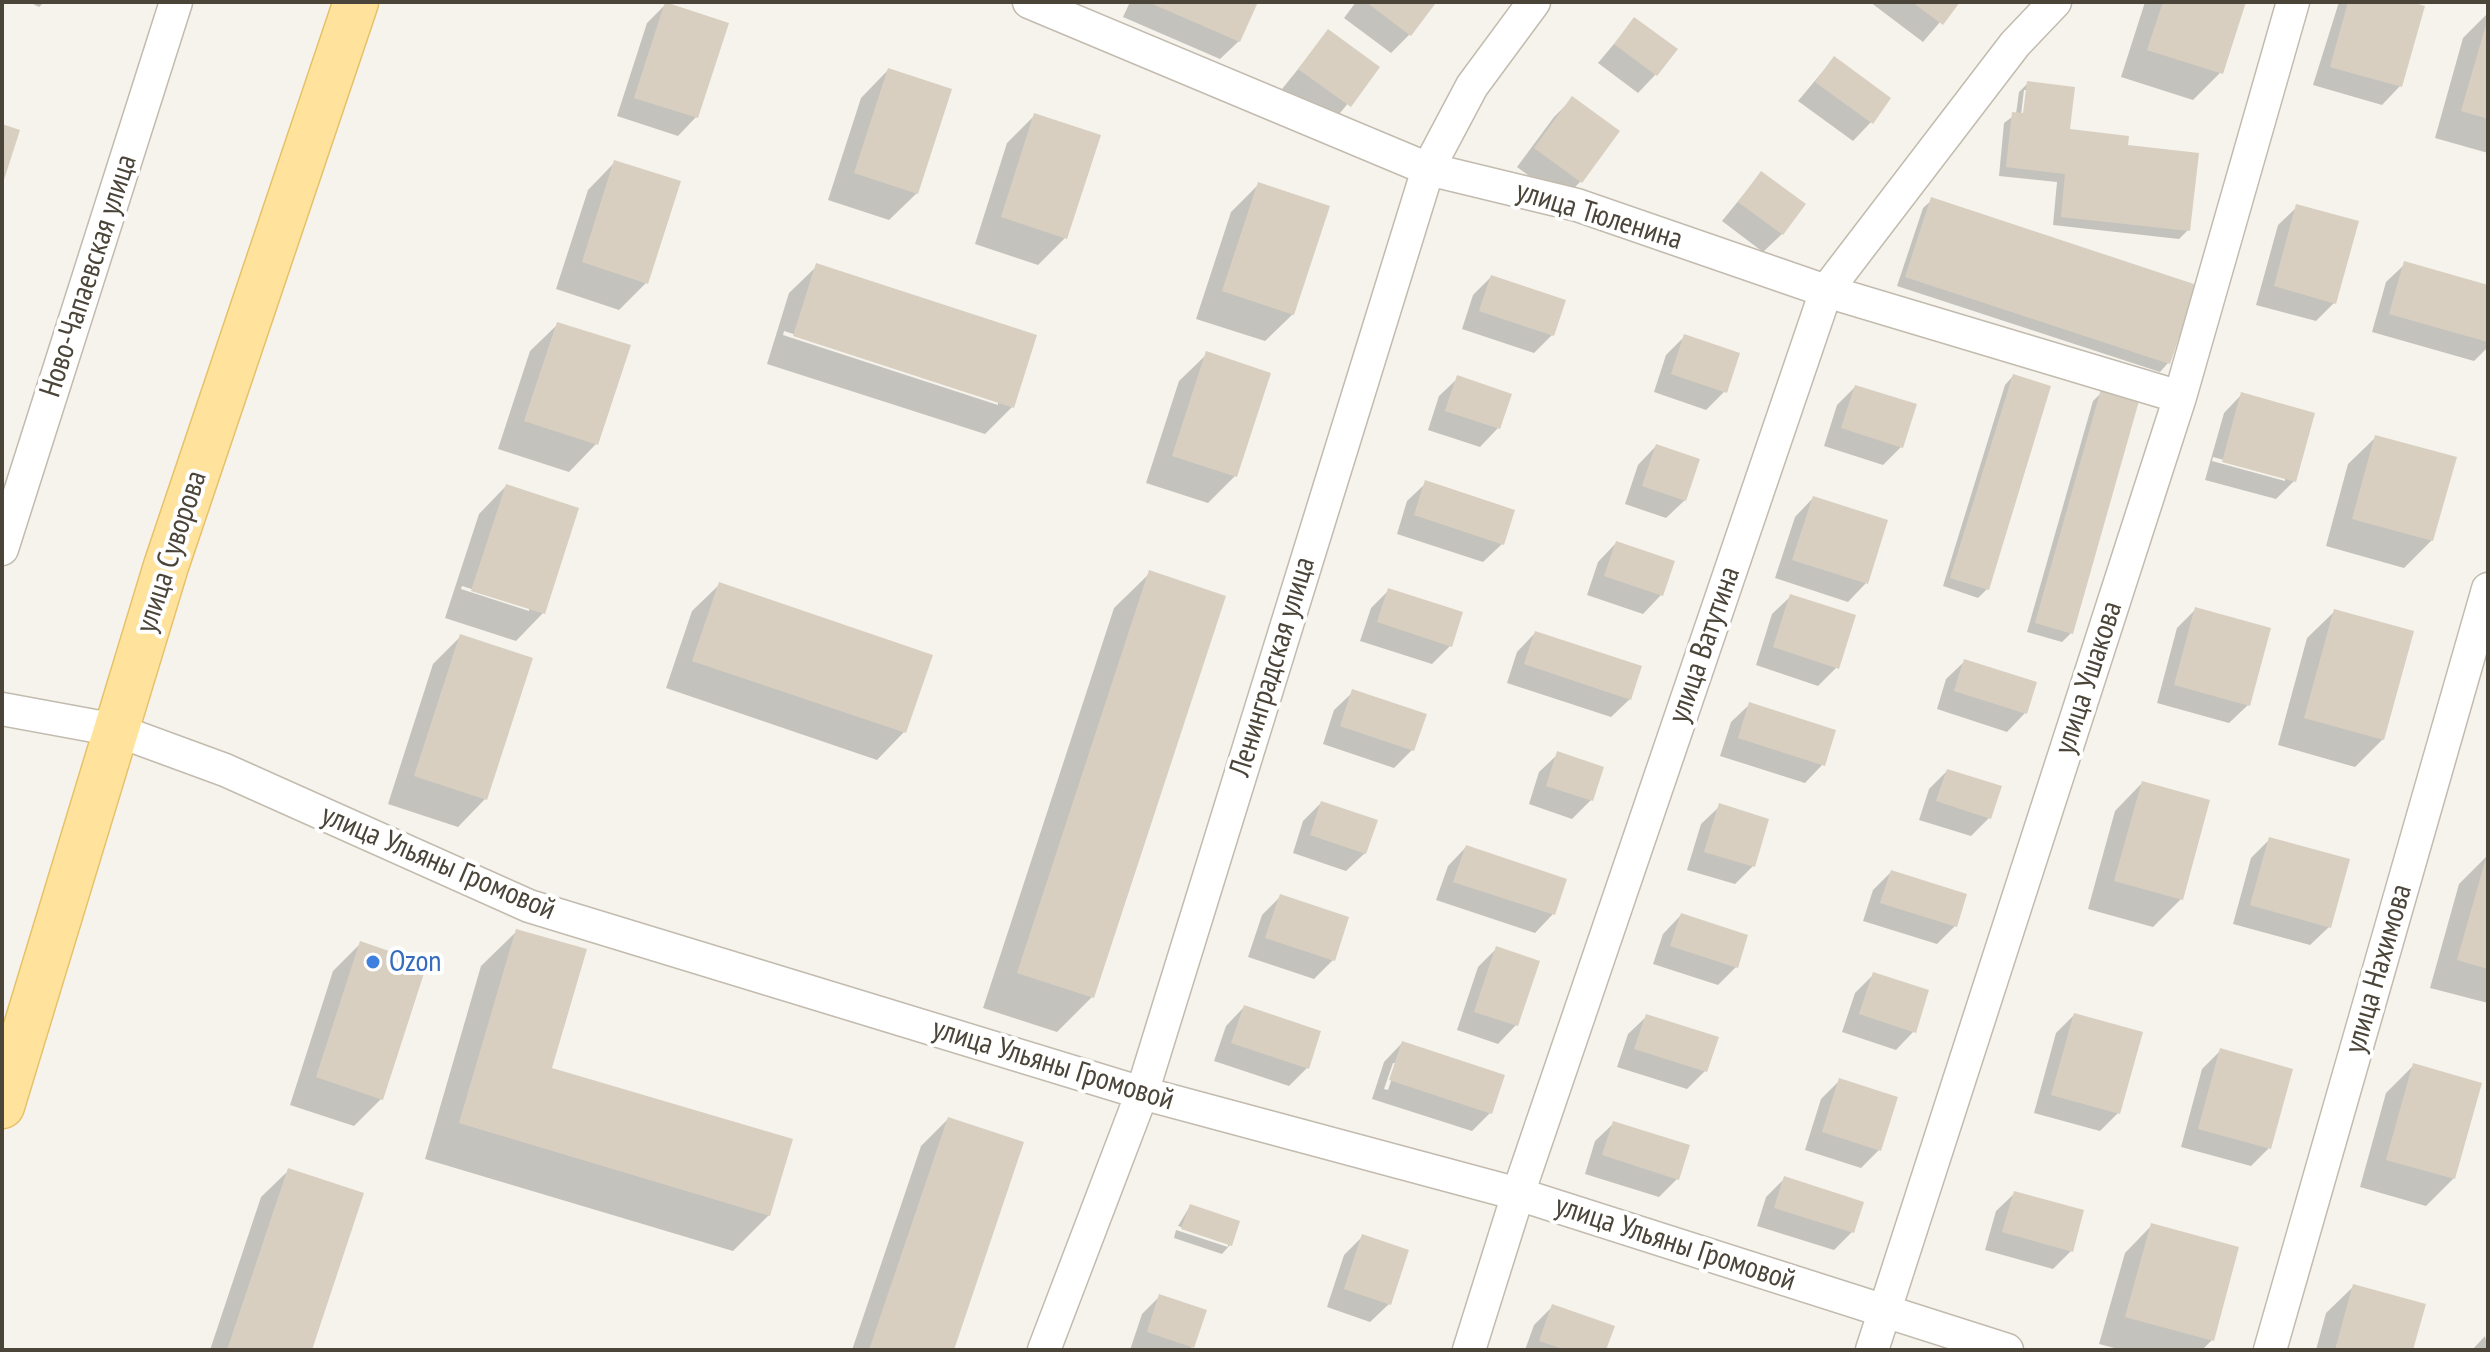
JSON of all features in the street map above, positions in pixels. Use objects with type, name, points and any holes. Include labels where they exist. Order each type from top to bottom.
[{"type":"main road","name":"улица Суворова","points":[[2,1106],[166,566],[356,2]]},
{"type":"street","name":"Ново-Чапаевская улица","points":[[2,549],[176,2]]},
{"type":"street","name":"улица Тюленина","points":[[1029,2],[1428,169],[1577,205],[1826,291],[2180,397]]},
{"type":"street","name":"Ленинградская улица","points":[[1044,1350],[1142,1093],[1428,169],[1472,86],[1534,2]]},
{"type":"street","name":"улица Ватутина","points":[[1469,1350],[1518,1194],[1826,291],[2015,44],[2055,2]]},
{"type":"street","name":"улица Ушакова","points":[[1872,1350],[2180,397],[2293,2]]},
{"type":"street","name":"улица Нахимова","points":[[2270,1350],[2488,589]]},
{"type":"street","name":"улица Ульяны Громовой","points":[[2,709],[116,730],[225,770],[529,906],[1142,1093],[1518,1194],[2007,1350]]},
{"type":"building","points":[[665,2],[729,23],[698,118],[634,98]]},
{"type":"building","points":[[1148,2],[1258,2],[1240,42]]},
{"type":"building","points":[[1366,2],[1432,2],[1435,4],[1411,36]]},
{"type":"building","points":[[1912,2],[1960,2],[1943,25]]},
{"type":"building","points":[[2163,2],[2246,2],[2223,74],[2147,50]]},
{"type":"building","points":[[2348,2],[2411,2],[2425,6],[2402,87],[2330,67]]},
{"type":"building","points":[[1634,17],[1678,49],[1657,76],[1614,44]]},
{"type":"building","points":[[2488,18],[2488,119],[2461,111]]},
{"type":"building","points":[[1328,29],[1380,67],[1351,107],[1298,69]]},
{"type":"building","points":[[1834,56],[1891,98],[1873,124],[1815,82]]},
{"type":"building","points":[[888,68],[952,89],[918,194],[854,173]]},
{"type":"building","points":[[2027,81],[2075,87],[2070,129],[2129,136],[2128,145],[2199,153],[2190,231],[2061,217],[2065,174],[2006,167],[2012,112],[2023,113]]},
{"type":"building","points":[[1572,96],[1620,131],[1582,183],[1534,148]]},
{"type":"building","points":[[1034,113],[1101,135],[1067,239],[1001,217]]},
{"type":"building","points":[[2,124],[20,130],[3,183],[2,183]]},
{"type":"building","points":[[614,160],[681,181],[648,284],[582,262]]},
{"type":"building","points":[[1761,171],[1806,204],[1783,235],[1738,202]]},
{"type":"building","points":[[1258,182],[1330,206],[1294,315],[1222,291]]},
{"type":"building","points":[[1931,197],[2197,285],[2170,364],[1905,277]]},
{"type":"building","points":[[2296,204],[2359,221],[2336,304],[2274,286]]},
{"type":"building","points":[[2404,261],[2488,285],[2488,342],[2389,314]]},
{"type":"building","points":[[816,263],[1037,335],[1014,408],[793,336]]},
{"type":"building","points":[[1491,275],[1566,300],[1554,336],[1479,311]]},
{"type":"building","points":[[557,322],[631,345],[598,445],[524,421]]},
{"type":"building","points":[[1684,334],[1740,353],[1727,393],[1671,374]]},
{"type":"building","points":[[1206,351],[1271,373],[1237,477],[1172,456]]},
{"type":"building","points":[[2013,374],[2051,386],[1989,590],[1950,578]]},
{"type":"building","points":[[1457,375],[1512,394],[1500,429],[1445,411]]},
{"type":"building","points":[[1855,385],[1917,404],[1903,448],[1841,428]]},
{"type":"building","points":[[2101,389],[2139,401],[2073,634],[2035,623]]},
{"type":"building","points":[[2241,392],[2315,413],[2296,482],[2222,462]]},
{"type":"building","points":[[2375,435],[2457,457],[2433,541],[2352,519]]},
{"type":"building","points":[[1656,444],[1700,459],[1686,501],[1642,486]]},
{"type":"building","points":[[1425,480],[1515,510],[1504,545],[1414,515]]},
{"type":"building","points":[[506,484],[579,508],[545,614],[471,591]]},
{"type":"building","points":[[1813,496],[1888,520],[1868,584],[1792,560]]},
{"type":"building","points":[[1616,541],[1675,561],[1663,596],[1604,576]]},
{"type":"building","points":[[1149,570],[1226,596],[1094,998],[1017,973]]},
{"type":"building","points":[[719,582],[933,655],[906,733],[692,661]]},
{"type":"building","points":[[1388,588],[1463,612],[1452,647],[1377,622]]},
{"type":"building","points":[[1790,594],[1856,615],[1839,669],[1773,647]]},
{"type":"building","points":[[2195,607],[2271,628],[2250,706],[2174,685]]},
{"type":"building","points":[[2334,609],[2414,631],[2384,740],[2304,718]]},
{"type":"building","points":[[1535,631],[1642,666],[1631,700],[1524,664]]},
{"type":"building","points":[[460,634],[533,658],[487,800],[414,776]]},
{"type":"building","points":[[1964,659],[2037,682],[2027,714],[1954,691]]},
{"type":"building","points":[[1352,689],[1427,714],[1414,751],[1340,726]]},
{"type":"building","points":[[1749,702],[1836,730],[1825,766],[1738,738]]},
{"type":"building","points":[[1557,751],[1604,767],[1593,801],[1546,786]]},
{"type":"building","points":[[1947,769],[2002,786],[1991,819],[1936,801]]},
{"type":"building","points":[[2142,781],[2210,800],[2183,900],[2114,881]]},
{"type":"building","points":[[1321,801],[1378,820],[1366,854],[1310,835]]},
{"type":"building","points":[[1719,803],[1769,819],[1755,867],[1704,852]]},
{"type":"building","points":[[2269,837],[2350,859],[2331,928],[2250,905]]},
{"type":"building","points":[[1466,845],[1567,879],[1555,915],[1453,882]]},
{"type":"building","points":[[2488,851],[2488,969],[2457,960]]},
{"type":"building","points":[[1891,870],[1967,894],[1957,927],[1880,903]]},
{"type":"building","points":[[1280,894],[1349,917],[1335,961],[1265,938]]},
{"type":"building","points":[[1681,913],[1748,935],[1738,968],[1670,946]]},
{"type":"building","points":[[516,929],[587,949],[552,1068],[793,1139],[770,1216],[459,1123]]},
{"type":"building","points":[[360,941],[427,964],[383,1100],[316,1077]]},
{"type":"building","points":[[1496,946],[1540,961],[1518,1026],[1474,1012]]},
{"type":"building","points":[[1873,972],[1929,990],[1916,1033],[1859,1014]]},
{"type":"building","points":[[1244,1005],[1321,1031],[1309,1069],[1231,1043]]},
{"type":"building","points":[[2074,1013],[2143,1032],[2120,1114],[2051,1095]]},
{"type":"building","points":[[1646,1014],[1719,1037],[1707,1072],[1634,1049]]},
{"type":"building","points":[[1402,1041],[1505,1075],[1492,1114],[1389,1080]]},
{"type":"building","points":[[2220,1048],[2293,1069],[2271,1149],[2198,1129]]},
{"type":"building","points":[[2413,1063],[2482,1083],[2455,1179],[2386,1160]]},
{"type":"building","points":[[1839,1078],[1898,1097],[1881,1151],[1822,1132]]},
{"type":"building","points":[[948,1117],[1024,1142],[954,1350],[869,1350]]},
{"type":"building","points":[[1613,1121],[1690,1145],[1679,1180],[1602,1155]]},
{"type":"building","points":[[288,1168],[364,1193],[312,1350],[227,1350]]},
{"type":"building","points":[[1784,1176],[1864,1202],[1854,1233],[1774,1208]]},
{"type":"building","points":[[2014,1191],[2084,1210],[2073,1252],[2002,1232]]},
{"type":"building","points":[[1190,1204],[1240,1221],[1232,1246],[1181,1229]]},
{"type":"building","points":[[2151,1223],[2239,1247],[2214,1341],[2125,1317]]},
{"type":"building","points":[[1362,1234],[1409,1250],[1391,1305],[1344,1289]]},
{"type":"building","points":[[2353,1284],[2426,1304],[2413,1350],[2335,1350]]},
{"type":"building","points":[[1159,1294],[1207,1310],[1194,1348],[1147,1332]]},
{"type":"building","points":[[1552,1304],[1615,1326],[1606,1350],[1566,1350],[1539,1341]]},
{"type":"place","name":"Ozon","points":[[373,962]]}]
